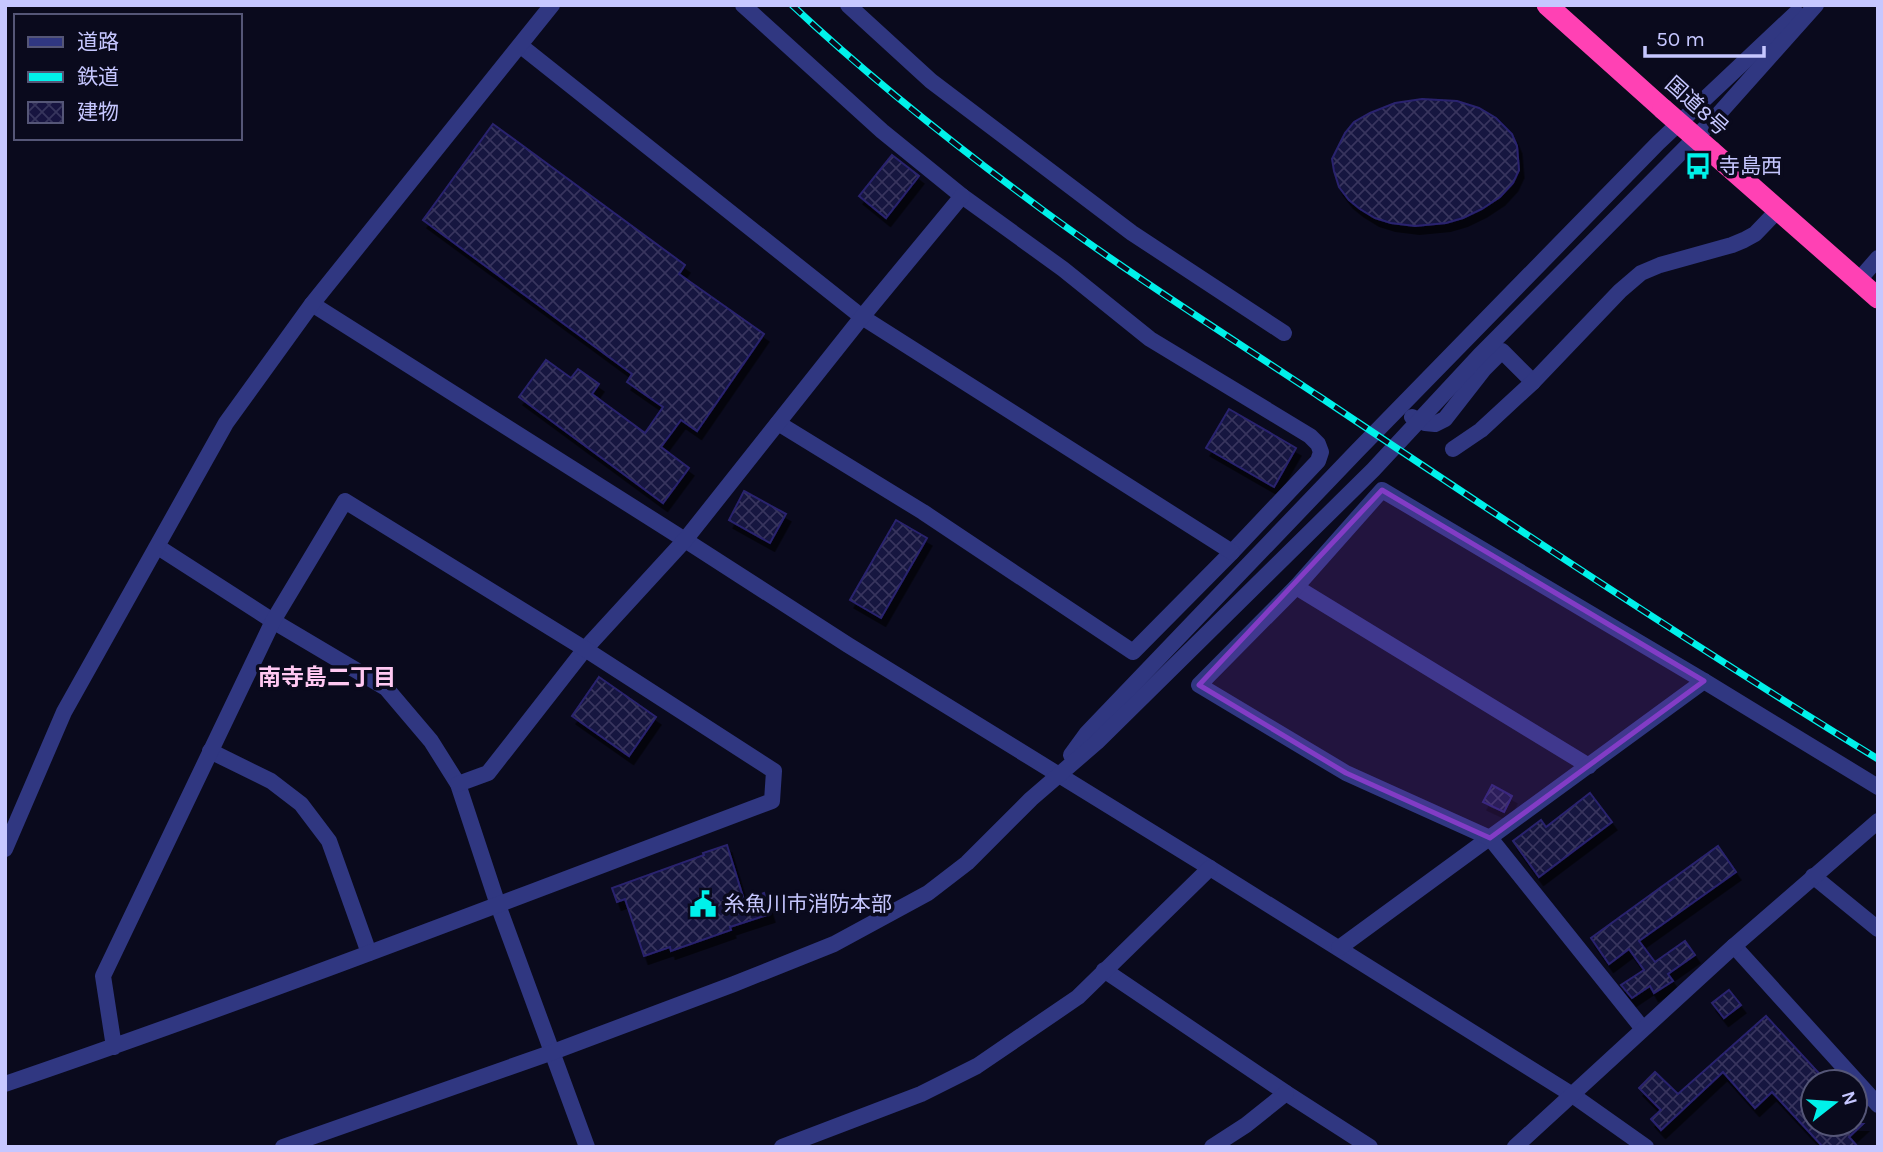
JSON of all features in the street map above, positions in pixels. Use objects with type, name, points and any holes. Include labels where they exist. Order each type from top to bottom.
[{"type":"highway","name":"国道8号","points":[[1546,5],[1878,299]]},
{"type":"street","points":[[5,849],[64,712],[226,423],[312,304],[552,5]]},
{"type":"street","points":[[743,5],[882,131],[962,196],[1063,269],[1150,339],[1310,436],[1321,452],[1318,461],[1133,653],[923,512],[778,423]]},
{"type":"street","points":[[848,5],[941,89],[1132,233],[1284,334]]},
{"type":"street","points":[[1058,774],[1087,733],[1397,410],[1658,143],[1803,5]]},
{"type":"street","points":[[283,1147],[553,1052],[734,984],[821,949],[928,893],[967,863],[1058,774],[1107,732],[1373,470],[1479,356],[1716,117],[1816,5]]},
{"type":"street","points":[[521,46],[862,317],[1232,552]]},
{"type":"street","points":[[458,784],[488,773],[585,649],[685,540],[962,196]]},
{"type":"street","points":[[1453,449],[1480,430],[1533,382],[1620,291],[1641,273],[1744,240],[1755,234],[1778,210]]},
{"type":"street","points":[[1858,281],[1878,258]]},
{"type":"street","points":[[312,304],[848,645],[1571,1094],[1646,1147]]},
{"type":"street","points":[[1397,410],[1418,421],[1435,424],[1445,419],[1484,369],[1502,351],[1533,382]]},
{"type":"street","points":[[1643,1029],[1490,838],[1346,774],[1199,685],[1296,587],[1382,490],[1878,787]]},
{"type":"street","points":[[5,1084],[114,1047],[369,953],[772,801],[774,771],[585,649],[345,501],[273,621],[103,975],[114,1047]]},
{"type":"street","points":[[158,547],[273,621],[386,688],[431,741],[458,784],[498,905],[587,1147]]},
{"type":"street","points":[[1296,587],[1589,766]]},
{"type":"street","points":[[1339,948],[1704,681]]},
{"type":"street","points":[[210,751],[271,781],[301,804],[329,841],[369,953]]},
{"type":"street","points":[[1515,1147],[1734,946],[1878,821]]},
{"type":"street","points":[[782,1147],[921,1094],[976,1066],[1078,997],[1210,868]]},
{"type":"street","points":[[1813,876],[1878,929]]},
{"type":"street","points":[[1734,946],[1878,1105]]},
{"type":"street","points":[[1104,970],[1370,1147]]},
{"type":"street","points":[[1212,1147],[1246,1125],[1286,1093]]},
{"type":"highlighted area","points":[[1382,490],[1704,681],[1490,838],[1346,773],[1199,685]]},
{"type":"building","points":[[1422,99],[1457,101],[1479,108],[1496,118],[1512,134],[1517,146],[1519,170],[1513,183],[1500,197],[1463,218],[1446,223],[1415,226],[1375,218],[1349,200],[1339,187],[1332,159],[1345,133],[1354,122],[1395,103]]},
{"type":"building","points":[[493,124],[685,265],[679,274],[764,334],[697,431],[681,420],[661,447],[689,468],[663,503],[519,397],[546,360],[571,378],[578,369],[599,384],[592,394],[645,433],[663,407],[627,382],[632,374],[423,220]]},
{"type":"building","points":[[892,155],[919,176],[886,218],[859,196]]},
{"type":"building","points":[[1229,409],[1296,448],[1274,487],[1206,448]]},
{"type":"building","points":[[744,491],[786,514],[770,543],[729,520]]},
{"type":"building","points":[[896,520],[927,538],[881,618],[850,600]]},
{"type":"building","points":[[599,677],[656,717],[629,756],[572,716]]},
{"type":"building","points":[[1492,785],[1512,796],[1504,812],[1483,802]]},
{"type":"building","points":[[1590,793],[1612,822],[1539,877],[1513,841],[1541,820],[1546,827]]},
{"type":"building","name":"糸魚川市消防本部","points":[[727,845],[744,900],[764,893],[770,914],[671,951],[670,947],[644,956],[625,899],[617,902],[612,888]]},
{"type":"building","points":[[1718,846],[1736,872],[1639,941],[1655,962],[1685,941],[1695,955],[1668,974],[1673,981],[1654,993],[1650,986],[1632,998],[1621,985],[1644,970],[1629,949],[1609,964],[1591,938]]},
{"type":"building","points":[[1729,990],[1741,1005],[1724,1018],[1712,1003]]},
{"type":"building","points":[[1766,1016],[1814,1068],[1799,1068],[1799,1121],[1772,1092],[1755,1108],[1723,1072],[1661,1130],[1651,1119],[1661,1110],[1639,1088],[1655,1072],[1678,1094]]},
{"type":"building","points":[[1815,1138],[1850,1138],[1858,1147],[1823,1147]]},
{"type":"railway","points":[[792,5],[852,59],[947,137],[1112,259],[1597,581],[1878,759]]},
{"type":"place","name":"寺島西","points":[[1698,166]]},
{"type":"place","name":"糸魚川市消防本部","points":[[703,904]]},
{"type":"district","name":"南寺島二丁目","points":[[327,677]]}]
